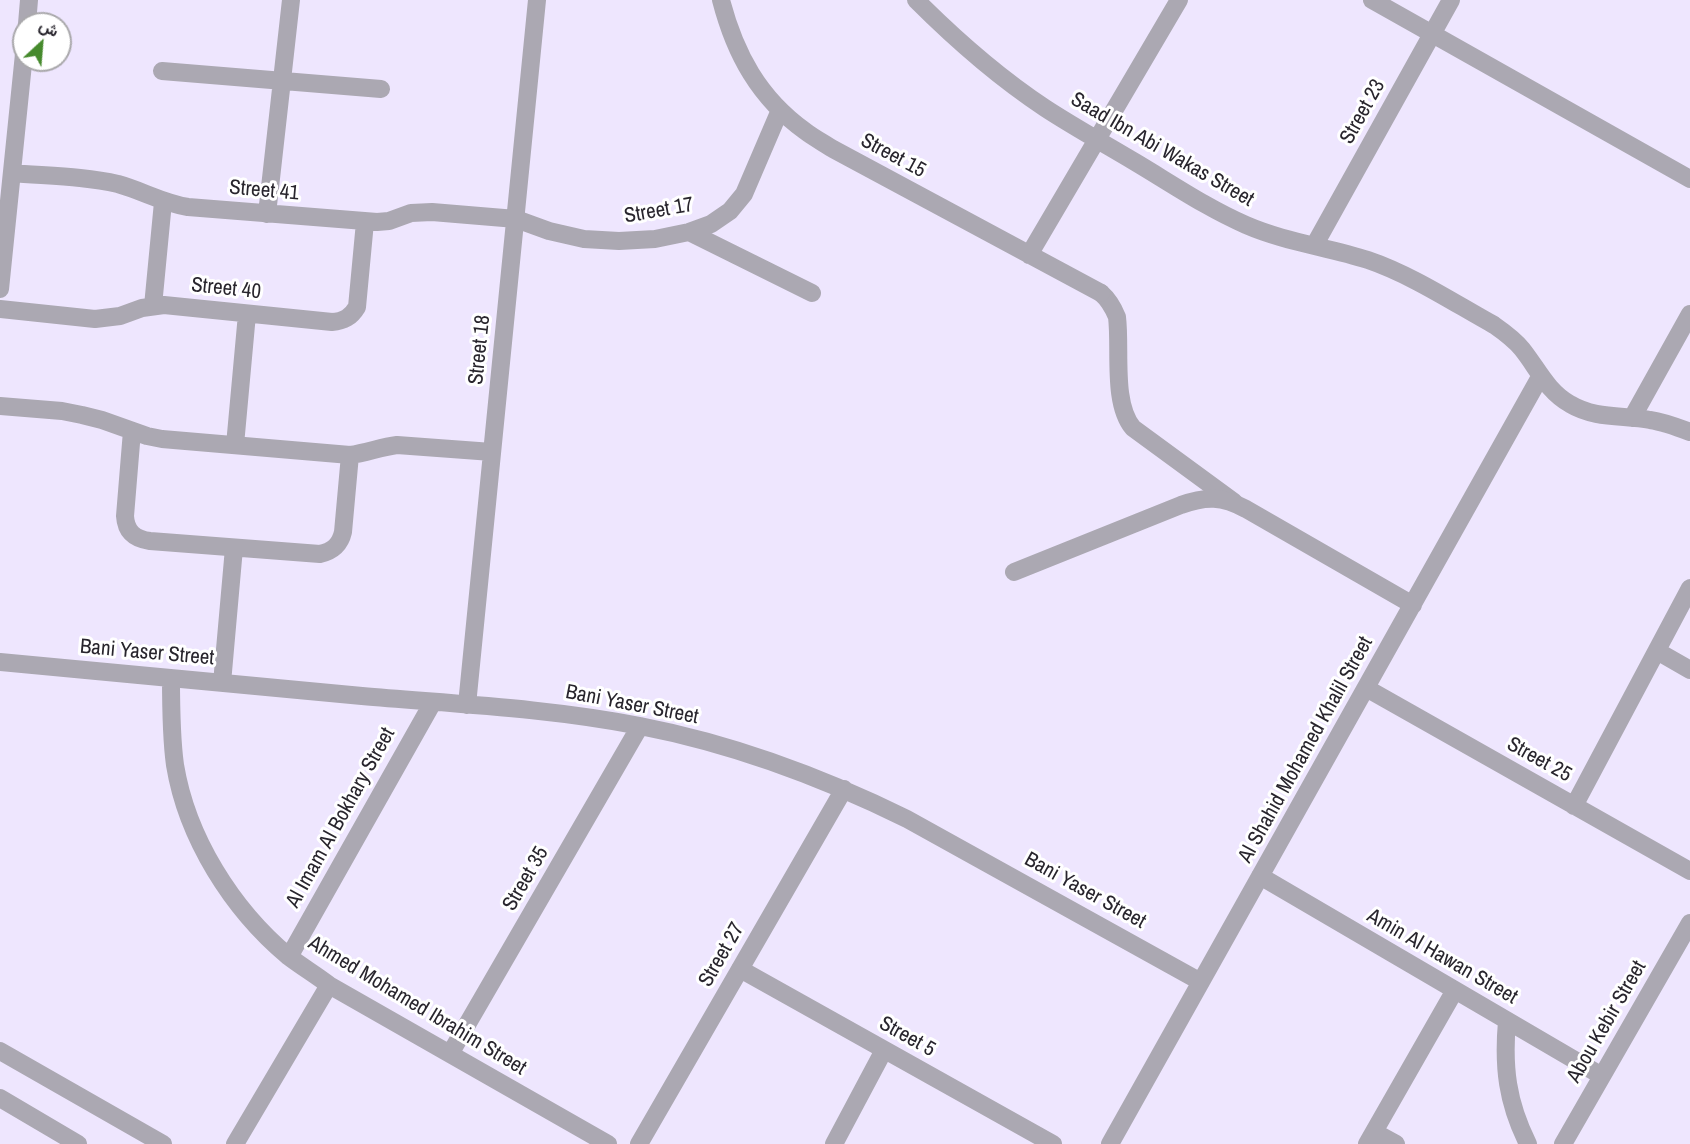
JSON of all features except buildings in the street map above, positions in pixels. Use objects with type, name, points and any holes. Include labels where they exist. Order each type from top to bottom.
[{"type":"street","points":[[267,214],[291,0]]},
{"type":"street","name":"Street 18","points":[[467,705],[537,0]]},
{"type":"street","name":"Street 15","points":[[721,0],[728,28],[741,58],[759,86],[780,110],[805,131],[833,149],[1101,293],[1114,308],[1117,317],[1121,401],[1127,421],[1133,428],[1234,502]]},
{"type":"street","name":"Saad Ibn Abi Wakas Street","points":[[916,0],[950,34],[996,73],[1045,108],[1227,216],[1270,234],[1352,255],[1397,272],[1494,325],[1521,348],[1540,378],[1553,392],[1570,404],[1607,417],[1652,420],[1690,432]]},
{"type":"street","points":[[1029,255],[1179,0]]},
{"type":"street","points":[[1372,0],[1690,179]]},
{"type":"street","name":"Street 23","points":[[1314,246],[1451,0]]},
{"type":"street","points":[[162,71],[381,89]]},
{"type":"street","points":[[0,289],[22,72]]},
{"type":"street","name":"Street 17","points":[[516,219],[549,231],[584,239],[619,241],[655,239],[711,224],[730,211],[744,194],[780,110]]},
{"type":"street","name":"Street 41","points":[[12,173],[104,181],[163,202],[189,207],[365,222],[389,221],[421,212],[516,219]]},
{"type":"street","points":[[153,306],[163,202]]},
{"type":"street","name":"Street 40","points":[[0,309],[95,319],[120,316],[153,306],[175,306],[340,322],[353,314],[359,299],[365,222]]},
{"type":"street","points":[[689,231],[812,293]]},
{"type":"street","points":[[235,445],[247,314]]},
{"type":"street","points":[[1632,418],[1690,314]]},
{"type":"street","name":"Al Shahid Mohamed Khalil Street","points":[[1110,1144],[1540,378]]},
{"type":"street","points":[[0,406],[82,415],[162,439],[350,455],[397,445],[492,452]]},
{"type":"street","points":[[132,431],[126,524],[135,536],[150,541],[320,554],[329,552],[341,541],[343,532],[350,455]]},
{"type":"street","points":[[1014,572],[1194,501],[1208,498],[1221,499],[1234,502],[1413,605]]},
{"type":"street","points":[[222,683],[234,548]]},
{"type":"street","points":[[1574,806],[1690,588]]},
{"type":"street","points":[[1657,651],[1690,670]]},
{"type":"street","name":"Bani Yaser Street","points":[[0,662],[542,711],[640,726],[692,738],[794,770],[844,789],[907,819],[1201,982]]},
{"type":"street","name":"Ahmed Mohamed Ibrahim Street","points":[[171,678],[171,723],[176,767],[187,811],[204,852],[228,891],[256,926],[289,957],[329,985],[608,1144]]},
{"type":"street","name":"Street 25","points":[[1366,688],[1690,871]]},
{"type":"street","name":"Al Imam Al Bokhary Street","points":[[289,957],[433,702]]},
{"type":"street","name":"Street 35","points":[[450,1054],[640,726]]},
{"type":"street","name":"Street 27","points":[[639,1144],[844,789]]},
{"type":"street","name":"Amin Al Hawan Street","points":[[1260,876],[1602,1076]]},
{"type":"street","name":"Abou Kebir Street","points":[[1563,1144],[1690,923]]},
{"type":"street","name":"Street 5","points":[[740,969],[1053,1144]]},
{"type":"street","points":[[235,1144],[329,985]]},
{"type":"street","points":[[1396,1144],[1371,1138],[1455,990]]},
{"type":"street","points":[[1507,1021],[1506,1074],[1511,1101],[1528,1144]]},
{"type":"street","points":[[834,1144],[884,1050]]},
{"type":"street","points":[[0,1051],[163,1144]]},
{"type":"street","points":[[0,1098],[78,1144]]}]
